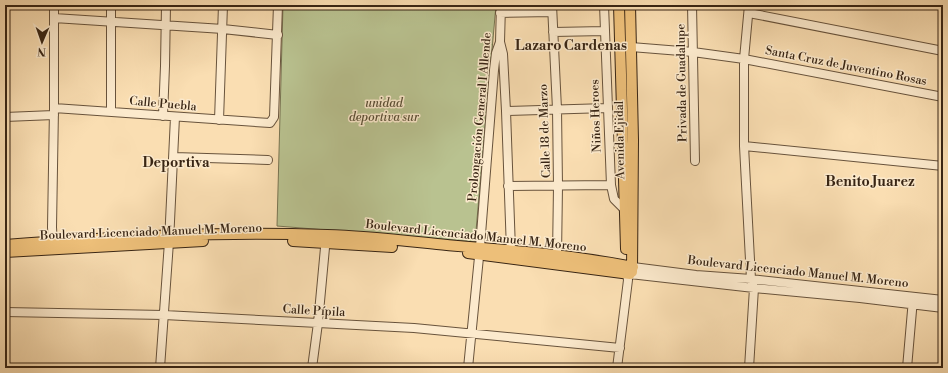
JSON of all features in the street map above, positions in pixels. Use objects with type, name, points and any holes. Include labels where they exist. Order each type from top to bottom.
[{"type":"main road","name":"Avenida Ejidal","points":[[619,5],[625,210],[629,272]]},
{"type":"main road","name":"Avenida Ejidal","points":[[629,272],[633,217],[632,48],[630,5]]},
{"type":"main road","name":"Boulevard Licenciado Manuel M. Moreno","points":[[5,245],[53,245],[169,238],[297,241],[326,239],[381,246],[480,251],[511,250],[558,256],[629,272]]},
{"type":"main road","name":"Boulevard Licenciado Manuel M. Moreno","points":[[5,252],[53,245]]},
{"type":"main road","name":"Boulevard Licenciado Manuel M. Moreno","points":[[480,251],[629,272]]},
{"type":"street","points":[[53,245],[54,5]]},
{"type":"street","points":[[111,5],[111,112]]},
{"type":"street","points":[[162,116],[166,5]]},
{"type":"street","points":[[219,120],[223,5]]},
{"type":"street","points":[[54,18],[223,29],[278,35],[278,5]]},
{"type":"street","name":"Niños Heroes","points":[[604,5],[610,185],[614,199],[633,217]]},
{"type":"street","name":"Privada de Guadalupe","points":[[692,5],[695,161]]},
{"type":"street","points":[[501,9],[552,9]]},
{"type":"street","name":"Prolongación General I Allende","points":[[468,368],[480,251],[494,70],[496,53],[500,42],[501,9]]},
{"type":"street","name":"Calle 18 de Marzo","points":[[552,9],[557,109],[558,256]]},
{"type":"street","points":[[749,368],[754,288],[751,280],[744,146],[744,59],[749,9],[943,51]]},
{"type":"street","points":[[553,32],[605,32]]},
{"type":"street","name":"Calle Puebla","points":[[5,117],[54,112],[111,112],[270,123],[274,117],[278,35]]},
{"type":"street","points":[[500,42],[503,54],[511,250]]},
{"type":"street","name":"Santa Cruz de Juventino Rosas","points":[[632,48],[694,52],[744,59],[943,97]]},
{"type":"street","points":[[506,111],[607,108]]},
{"type":"street","points":[[160,368],[174,157],[175,117]]},
{"type":"street","points":[[744,146],[943,166]]},
{"type":"street","points":[[174,157],[268,160]]},
{"type":"street","points":[[508,186],[610,185]]},
{"type":"street","points":[[312,368],[326,239]]},
{"type":"street","points":[[617,368],[629,272]]},
{"type":"street","name":"Boulevard Licenciado Manuel M. Moreno","points":[[629,272],[683,277],[751,280],[794,288],[913,300],[943,300]]},
{"type":"street","name":"Boulevard Licenciado Manuel M. Moreno","points":[[683,277],[754,288],[794,288]]},
{"type":"street","points":[[907,368],[913,300]]},
{"type":"street","name":"Boulevard Licenciado Manuel M. Moreno","points":[[913,300],[943,308]]},
{"type":"street","name":"Calle Pípila","points":[[5,312],[164,315],[318,323],[472,334],[620,348]]},
{"type":"green space","name":"unidad deportiva sur","points":[[283,5],[496,5],[475,242],[277,226]]},
{"type":"district","name":"Lazaro Cardenas","points":[[571,46]]},
{"type":"district","name":"Deportiva","points":[[176,163]]},
{"type":"district","name":"Benito Juarez","points":[[870,182]]}]
